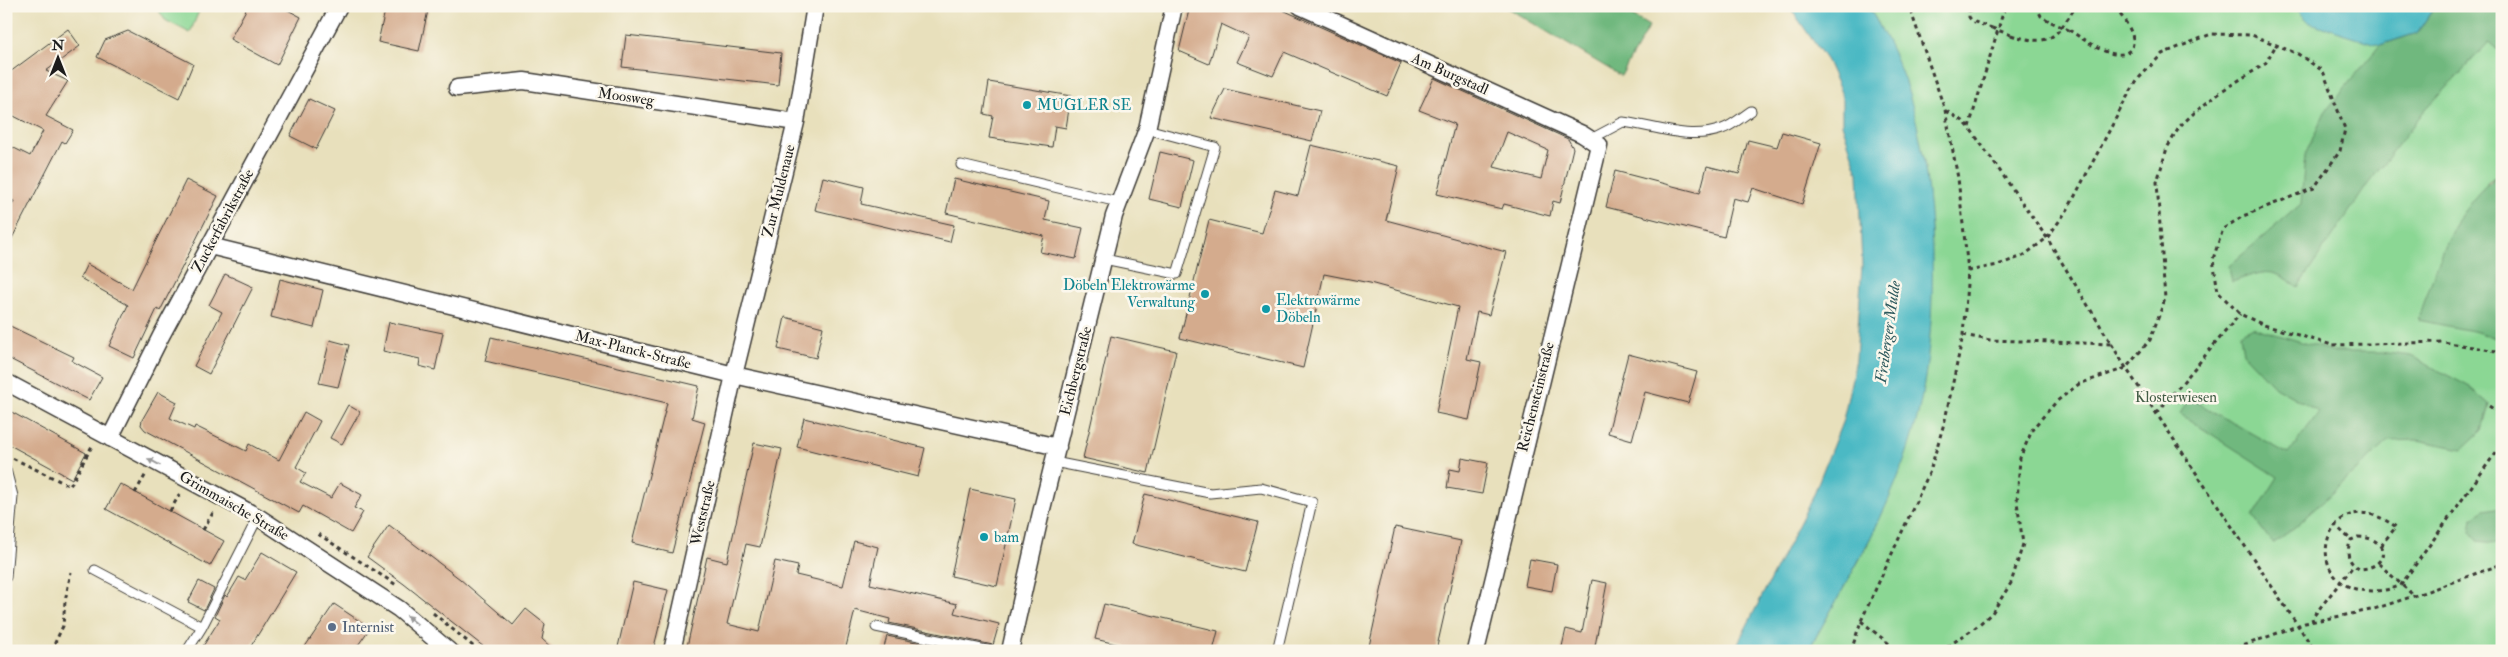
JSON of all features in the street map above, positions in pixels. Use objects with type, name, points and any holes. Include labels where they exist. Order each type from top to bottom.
[{"type":"street","name":"Zuckerfabrikstraße","points":[[105,435],[210,246],[339,6]]},
{"type":"street","name":"Zur Muldenaue","points":[[734,375],[796,122],[816,6]]},
{"type":"street","name":"Eichbergstraße","points":[[1010,651],[1118,202],[1147,129],[1174,6]]},
{"type":"street","name":"Am Burgstadl","points":[[1300,6],[1595,142]]},
{"type":"street","name":"Moosweg","points":[[457,88],[524,81],[796,122]]},
{"type":"street","name":"Reichensteinstraße","points":[[1476,651],[1595,142]]},
{"type":"street","name":"Max-Planck-Straße","points":[[210,246],[1056,455]]},
{"type":"street","name":"Weststraße","points":[[672,651],[734,375]]},
{"type":"street","name":"Grimmaische Straße","points":[[6,382],[258,517],[399,609],[449,651]]},
{"type":"lane","points":[[1595,142],[1623,122],[1659,130],[1706,133],[1723,129],[1751,111]]},
{"type":"lane","points":[[1104,259],[1177,274],[1215,147],[1147,129]]},
{"type":"lane","points":[[961,165],[1118,202]]},
{"type":"lane","points":[[1056,455],[1210,494],[1261,488],[1312,502],[1277,651]]},
{"type":"lane","points":[[6,470],[13,496],[6,577]]},
{"type":"lane","points":[[187,651],[202,627],[258,517]]},
{"type":"lane","points":[[96,570],[202,627]]},
{"type":"lane","points":[[876,626],[991,651]]},
{"type":"path","points":[[1850,651],[1861,621],[1930,471],[1945,420],[1963,335],[1968,271],[1958,178],[1946,110],[1909,6]]},
{"type":"path","points":[[1979,6],[1969,11],[1969,17],[1972,21],[2028,40],[2049,40],[2057,34],[2076,6]]},
{"type":"path","points":[[1969,127],[2005,6]]},
{"type":"path","points":[[2036,6],[2041,16],[2051,22],[2111,54],[2124,54],[2131,49],[2133,42],[2131,31],[2114,6]]},
{"type":"path","points":[[1968,271],[1998,265],[2023,256],[2047,238],[2068,210],[2127,97],[2139,78],[2162,54],[2211,34],[2252,35],[2298,54],[2322,71],[2345,129],[2340,152],[2314,188],[2243,216],[2223,229],[2212,260],[2218,292],[2240,314],[2264,324],[2332,344],[2444,342],[2502,352]]},
{"type":"path","points":[[1941,651],[1976,627],[1992,613],[2011,583],[2023,544],[2017,502],[2020,458],[2033,428],[2057,401],[2079,384],[2126,368],[2150,340],[2165,299],[2157,182],[2167,148],[2180,126],[2220,92],[2265,64],[2276,45]]},
{"type":"path","points":[[1946,110],[1969,127],[2047,238],[2126,368],[2316,651]]},
{"type":"path","points":[[2157,413],[2240,314]]},
{"type":"path","points":[[1963,335],[1990,340],[2112,344]]},
{"type":"path","points":[[2489,406],[2502,415]]},
{"type":"path","points":[[6,455],[70,486],[105,435]]},
{"type":"path","points":[[2381,545],[2396,527],[2387,520],[2360,512],[2349,514],[2334,524],[2327,542],[2326,556],[2331,570],[2340,582],[2367,591],[2394,588],[2401,585],[2502,444]]},
{"type":"path","points":[[135,493],[142,481]]},
{"type":"path","points":[[170,511],[177,499]]},
{"type":"path","points":[[203,530],[211,515]]},
{"type":"path","points":[[2334,524],[2351,540]]},
{"type":"path","points":[[2367,537],[2375,539],[2381,545],[2382,556],[2379,564],[2370,568],[2359,568],[2354,565],[2348,558],[2347,549],[2351,540],[2367,537]]},
{"type":"path","points":[[2379,564],[2414,596]]},
{"type":"path","points":[[2229,651],[2300,625],[2371,610],[2502,564]]},
{"type":"path","points":[[2312,622],[2312,618],[2354,565]]},
{"type":"path","points":[[51,651],[63,626],[65,601],[71,572]]},
{"type":"path","points":[[1861,621],[1898,651]]},
{"type":"green space","points":[[156,6],[201,6],[190,33],[165,20]]},
{"type":"green space","points":[[1504,6],[1616,6],[1649,26],[1621,76]]},
{"type":"green space","name":"Klosterwiesen","points":[[1868,6],[2294,6],[2311,23],[2433,9],[2502,51],[2502,173],[2487,182],[2477,332],[2502,340],[2502,651],[1808,651],[1866,548],[1900,470],[1930,331],[1931,231],[1924,159],[1907,88],[1878,23]]},
{"type":"green space","points":[[2432,6],[2502,6],[2502,51],[2488,43],[2424,111],[2368,184],[2298,287],[2281,276],[2267,272],[2232,282],[2229,266],[2301,204],[2305,155],[2325,112],[2380,45],[2417,33],[2433,9]]},
{"type":"green space","points":[[2502,173],[2502,340],[2477,332],[2418,320],[2440,259],[2459,220],[2485,186]]},
{"type":"green space","points":[[2252,327],[2335,352],[2380,352],[2411,356],[2468,386],[2489,404],[2482,430],[2462,449],[2418,440],[2388,441],[2296,526],[2273,544],[2253,517],[2278,477],[2180,414],[2189,398],[2288,454],[2319,412],[2275,387],[2243,353],[2240,334]]},
{"type":"green space","points":[[2502,507],[2502,544],[2477,541],[2470,531],[2472,518],[2485,510]]},
{"type":"water","name":"Freiberger Mulde","points":[[1789,6],[1868,6],[1885,36],[1899,67],[1917,124],[1929,207],[1932,251],[1930,337],[1918,414],[1898,476],[1871,536],[1808,651],[1734,651],[1813,496],[1843,420],[1856,359],[1862,265],[1858,173],[1842,124],[1842,95],[1827,61]]},
{"type":"water","points":[[2294,6],[2432,6],[2433,9],[2417,33],[2380,45],[2310,23]]},
{"type":"building","points":[[248,6],[280,6],[301,17],[277,65],[230,39]]},
{"type":"building","points":[[386,6],[429,6],[419,51],[378,42]]},
{"type":"building","points":[[1190,6],[1274,6],[1401,63],[1387,96],[1284,52],[1273,76],[1237,62],[1249,37],[1221,24],[1209,64],[1179,51]]},
{"type":"building","points":[[68,29],[80,46],[46,71],[68,81],[46,116],[73,130],[65,143],[62,141],[6,250],[6,216],[14,201],[6,197],[6,144],[30,156],[43,131],[6,112],[6,75]]},
{"type":"building","points":[[128,31],[193,64],[179,98],[97,57],[105,40]]},
{"type":"building","points":[[626,35],[781,53],[778,85],[622,67]]},
{"type":"building","points":[[1434,78],[1568,139],[1573,148],[1560,203],[1553,201],[1550,216],[1504,204],[1502,209],[1437,194],[1455,124],[1419,110]],"holes":[[[1507,132],[1548,150],[1541,179],[1494,167]]]},
{"type":"building","name":"MUGLER SE","points":[[989,82],[1071,96],[1066,128],[1055,126],[1052,147],[989,138],[993,116],[984,114]]},
{"type":"building","points":[[1225,89],[1320,111],[1312,141],[1211,118]]},
{"type":"building","points":[[309,99],[335,111],[316,149],[290,136]]},
{"type":"building","points":[[1782,132],[1821,143],[1802,204],[1753,188],[1748,202],[1733,198],[1724,237],[1606,207],[1615,171],[1700,193],[1707,166],[1739,174],[1748,140],[1777,147]]},
{"type":"building","points":[[1311,145],[1399,166],[1386,220],[1506,252],[1489,315],[1477,312],[1467,359],[1481,362],[1469,420],[1436,413],[1458,307],[1370,283],[1324,274],[1303,368],[1180,338],[1209,220],[1262,233],[1275,190],[1298,196]]},
{"type":"building","points":[[1160,152],[1193,160],[1182,207],[1149,199]]},
{"type":"building","points":[[823,177],[864,187],[861,204],[954,225],[950,242],[815,210]]},
{"type":"building","points":[[954,179],[1049,201],[1045,220],[1083,228],[1076,259],[1040,252],[1044,236],[946,213]]},
{"type":"building","points":[[186,180],[218,196],[160,311],[157,309],[134,358],[109,346],[128,305],[80,278],[87,264],[132,289]]},
{"type":"building","points":[[225,274],[253,287],[209,374],[194,366],[222,312],[209,305]]},
{"type":"building","points":[[280,279],[323,290],[314,328],[271,317]]},
{"type":"building","points":[[785,317],[823,327],[816,358],[778,349]]},
{"type":"building","points":[[389,322],[443,333],[435,370],[419,366],[420,359],[383,351]]},
{"type":"building","points":[[6,324],[74,357],[72,361],[102,377],[89,400],[6,357]]},
{"type":"building","points":[[1111,336],[1176,351],[1148,473],[1083,458]]},
{"type":"building","points":[[491,337],[699,386],[692,418],[705,422],[672,553],[632,543],[667,403],[485,361]]},
{"type":"building","points":[[330,340],[349,345],[338,387],[319,383]]},
{"type":"building","points":[[1628,354],[1697,372],[1688,403],[1645,392],[1632,440],[1608,433]]},
{"type":"building","points":[[158,392],[177,402],[170,418],[194,429],[195,426],[246,451],[249,444],[279,460],[304,412],[320,421],[296,467],[306,473],[300,482],[331,498],[340,483],[362,495],[354,508],[363,512],[351,533],[303,506],[299,513],[145,430],[141,425],[142,420]]},
{"type":"building","points":[[348,405],[360,412],[342,444],[330,438]]},
{"type":"building","points":[[6,409],[86,453],[72,479],[6,443]]},
{"type":"building","points":[[804,418],[925,448],[918,477],[797,447]]},
{"type":"building","points":[[754,443],[782,449],[760,547],[746,544],[727,624],[759,632],[775,561],[798,566],[796,575],[843,586],[854,541],[878,547],[870,584],[957,604],[954,613],[999,624],[993,645],[889,623],[890,619],[855,610],[845,651],[686,651],[707,557],[727,562]]},
{"type":"building","points":[[1462,458],[1488,463],[1482,494],[1447,488],[1450,469],[1460,471]]},
{"type":"building","points":[[120,484],[224,541],[210,566],[106,509]]},
{"type":"building","name":"bam","points":[[970,489],[1016,499],[997,586],[951,576]]},
{"type":"building","points":[[1145,494],[1258,522],[1245,572],[1132,544]]},
{"type":"building","points":[[389,525],[460,579],[513,625],[526,609],[545,624],[542,639],[555,651],[489,651],[367,557]]},
{"type":"building","points":[[1395,527],[1461,541],[1436,651],[1368,651]]},
{"type":"building","points":[[262,552],[296,572],[248,651],[200,651],[220,619],[215,616],[225,595],[227,597],[239,577],[245,580]]},
{"type":"building","points":[[1530,559],[1557,564],[1552,591],[1525,586]]},
{"type":"building","points":[[1592,580],[1607,583],[1594,651],[1561,651],[1566,629],[1582,633]]},
{"type":"building","points":[[199,581],[214,589],[204,610],[188,602]]},
{"type":"building","points":[[633,582],[668,590],[653,651],[633,651],[618,647]]},
{"type":"building","points":[[334,604],[370,628],[354,651],[302,651]]},
{"type":"building","points":[[1104,604],[1218,631],[1213,651],[1146,651],[1095,639]]},
{"type":"building","points":[[887,636],[959,651],[883,651]]},
{"type":"place","name":"MUGLER SE","points":[[1027,105]]},
{"type":"place","name":"Döbeln Elektrowärme Verwaltung","points":[[1205,294]]},
{"type":"place","name":"Elektrowärme Döbeln","points":[[1266,309]]},
{"type":"place","name":"bam","points":[[984,537]]},
{"type":"place","name":"Internist","points":[[332,627]]}]
